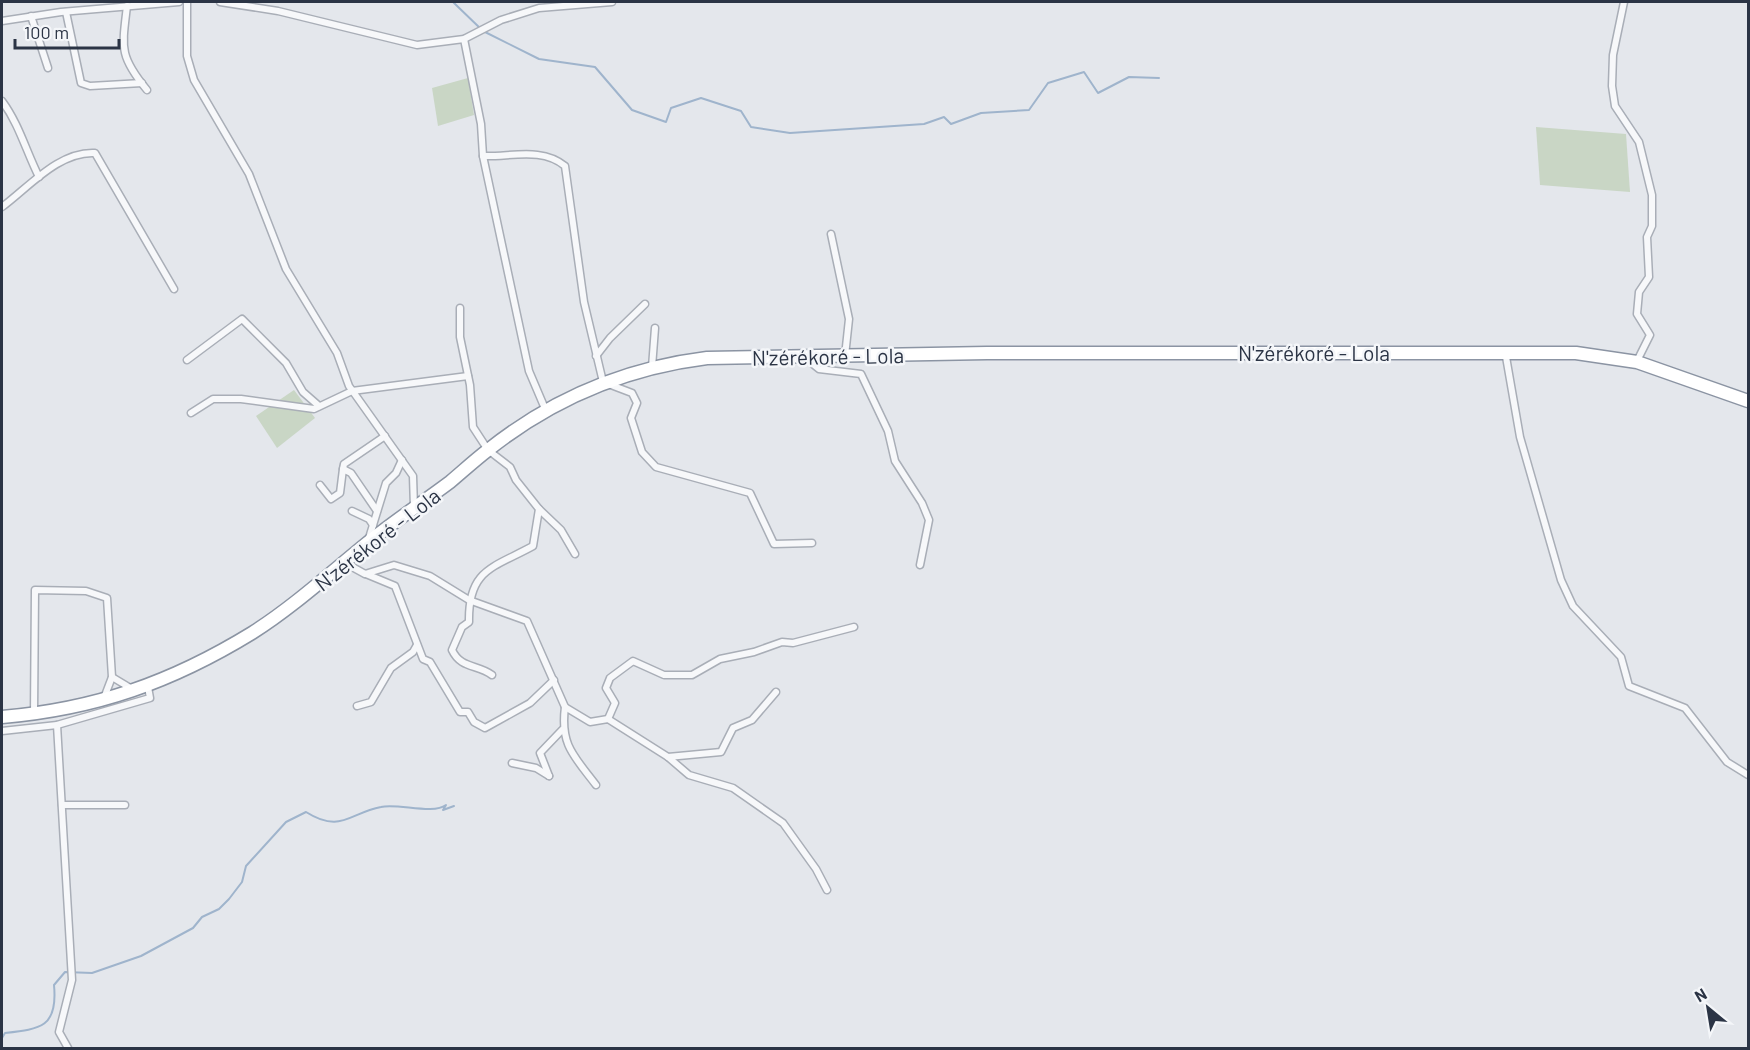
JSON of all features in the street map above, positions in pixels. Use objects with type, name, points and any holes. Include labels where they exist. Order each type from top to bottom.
[{"type":"highway","name":"N'zérékoré - Lola","points":[[2,717],[33,714],[102,701],[142,689],[210,657],[254,632],[488,450],[546,411],[603,382],[652,367],[706,358],[1505,351],[1576,353],[1637,362],[1749,401]]},
{"type":"street","points":[[2,21],[66,12],[179,2]]},
{"type":"street","points":[[187,2],[187,57],[194,80],[249,174],[286,269],[337,353],[352,391],[413,476],[414,509]]},
{"type":"street","points":[[220,2],[278,10],[417,45],[464,39],[501,20],[539,8],[612,2]]},
{"type":"street","points":[[1624,2],[1613,56],[1612,86],[1615,106],[1639,142],[1653,195],[1652,226],[1647,237],[1649,277],[1639,292],[1637,315],[1650,335],[1637,362]]},
{"type":"street","points":[[127,6],[122,46],[130,69],[147,90]]},
{"type":"street","points":[[66,12],[81,83],[120,86],[142,83]]},
{"type":"street","points":[[31,16],[48,68]]},
{"type":"street","points":[[464,39],[480,124],[483,156],[529,371],[546,411]]},
{"type":"street","points":[[2,101],[17,121],[27,153],[39,177]]},
{"type":"street","points":[[2,207],[48,169],[82,152],[95,153],[174,289]]},
{"type":"street","points":[[483,156],[537,154],[555,158],[565,166],[584,302],[596,356],[603,382],[632,393],[637,403],[631,418],[642,452],[656,467],[750,493],[774,544],[812,543]]},
{"type":"street","points":[[831,234],[849,319],[845,356]]},
{"type":"street","points":[[596,356],[610,338],[645,304]]},
{"type":"street","points":[[460,308],[460,337],[468,376],[473,427],[488,450],[510,467],[516,480],[561,530],[575,554]]},
{"type":"street","points":[[187,360],[242,319],[282,358],[303,393],[319,406]]},
{"type":"street","points":[[652,367],[655,328]]},
{"type":"street","points":[[1505,351],[1520,437],[1561,580],[1573,606],[1621,657],[1629,686],[1684,708],[1727,762],[1749,775]]},
{"type":"street","points":[[803,357],[819,369],[861,374],[888,431],[895,461],[922,503],[929,520],[920,565]]},
{"type":"street","points":[[191,413],[213,399],[241,399],[314,409],[352,391],[468,376]]},
{"type":"street","points":[[321,485],[331,499],[340,493],[344,464],[385,436]]},
{"type":"street","points":[[366,544],[386,483],[396,473],[402,460]]},
{"type":"street","points":[[343,469],[351,473],[376,511]]},
{"type":"street","points":[[492,675],[484,669],[466,666],[456,660],[452,650],[462,627],[469,622],[469,600],[479,576],[533,546],[539,508]]},
{"type":"street","points":[[352,511],[374,525]]},
{"type":"street","points":[[345,563],[365,574],[382,578],[395,586],[423,659],[430,662],[460,712],[468,712],[474,722],[485,728],[530,703],[554,680]]},
{"type":"street","points":[[365,574],[394,565],[430,576],[469,600],[527,621],[565,707],[562,730],[572,754],[596,784]]},
{"type":"street","points":[[33,714],[35,590],[86,591],[107,598],[112,677],[102,701]]},
{"type":"street","points":[[608,719],[615,703],[606,688],[610,678],[633,661],[664,675],[692,675],[720,659],[754,652],[782,642],[793,643],[854,627]]},
{"type":"street","points":[[357,706],[371,702],[391,668],[413,652],[417,645]]},
{"type":"street","points":[[2,731],[57,725],[150,698],[142,689],[112,677]]},
{"type":"street","points":[[668,757],[721,752],[733,728],[752,720],[776,692]]},
{"type":"street","points":[[565,707],[590,722],[608,719],[668,757],[689,775],[733,788],[783,823],[816,869],[827,890]]},
{"type":"street","points":[[57,725],[72,980],[59,1032],[68,1048]]},
{"type":"street","points":[[512,763],[536,768],[549,776],[540,753],[562,730]]},
{"type":"street","points":[[63,805],[125,805]]},
{"type":"green space","points":[[468,78],[474,115],[438,126],[432,88]]},
{"type":"green space","points":[[1536,127],[1626,134],[1630,192],[1540,185]]},
{"type":"green space","points":[[294,390],[315,418],[277,448],[256,416]]},
{"type":"waterway","points":[[453,2],[483,31],[539,59],[595,67],[632,110],[666,122],[671,108],[701,98],[741,111],[751,127],[790,133],[924,124],[944,117],[951,124],[981,113],[1029,110],[1048,83],[1084,72],[1098,93],[1129,77],[1159,78]]},
{"type":"waterway","points":[[2,1038],[5,1033],[28,1030],[50,1018],[55,999],[54,985],[65,972],[92,973],[141,956],[193,928],[202,917],[219,909],[242,882],[246,866],[286,822],[306,812],[318,818],[337,822],[388,806],[433,809],[446,805],[443,810],[454,806]]}]
